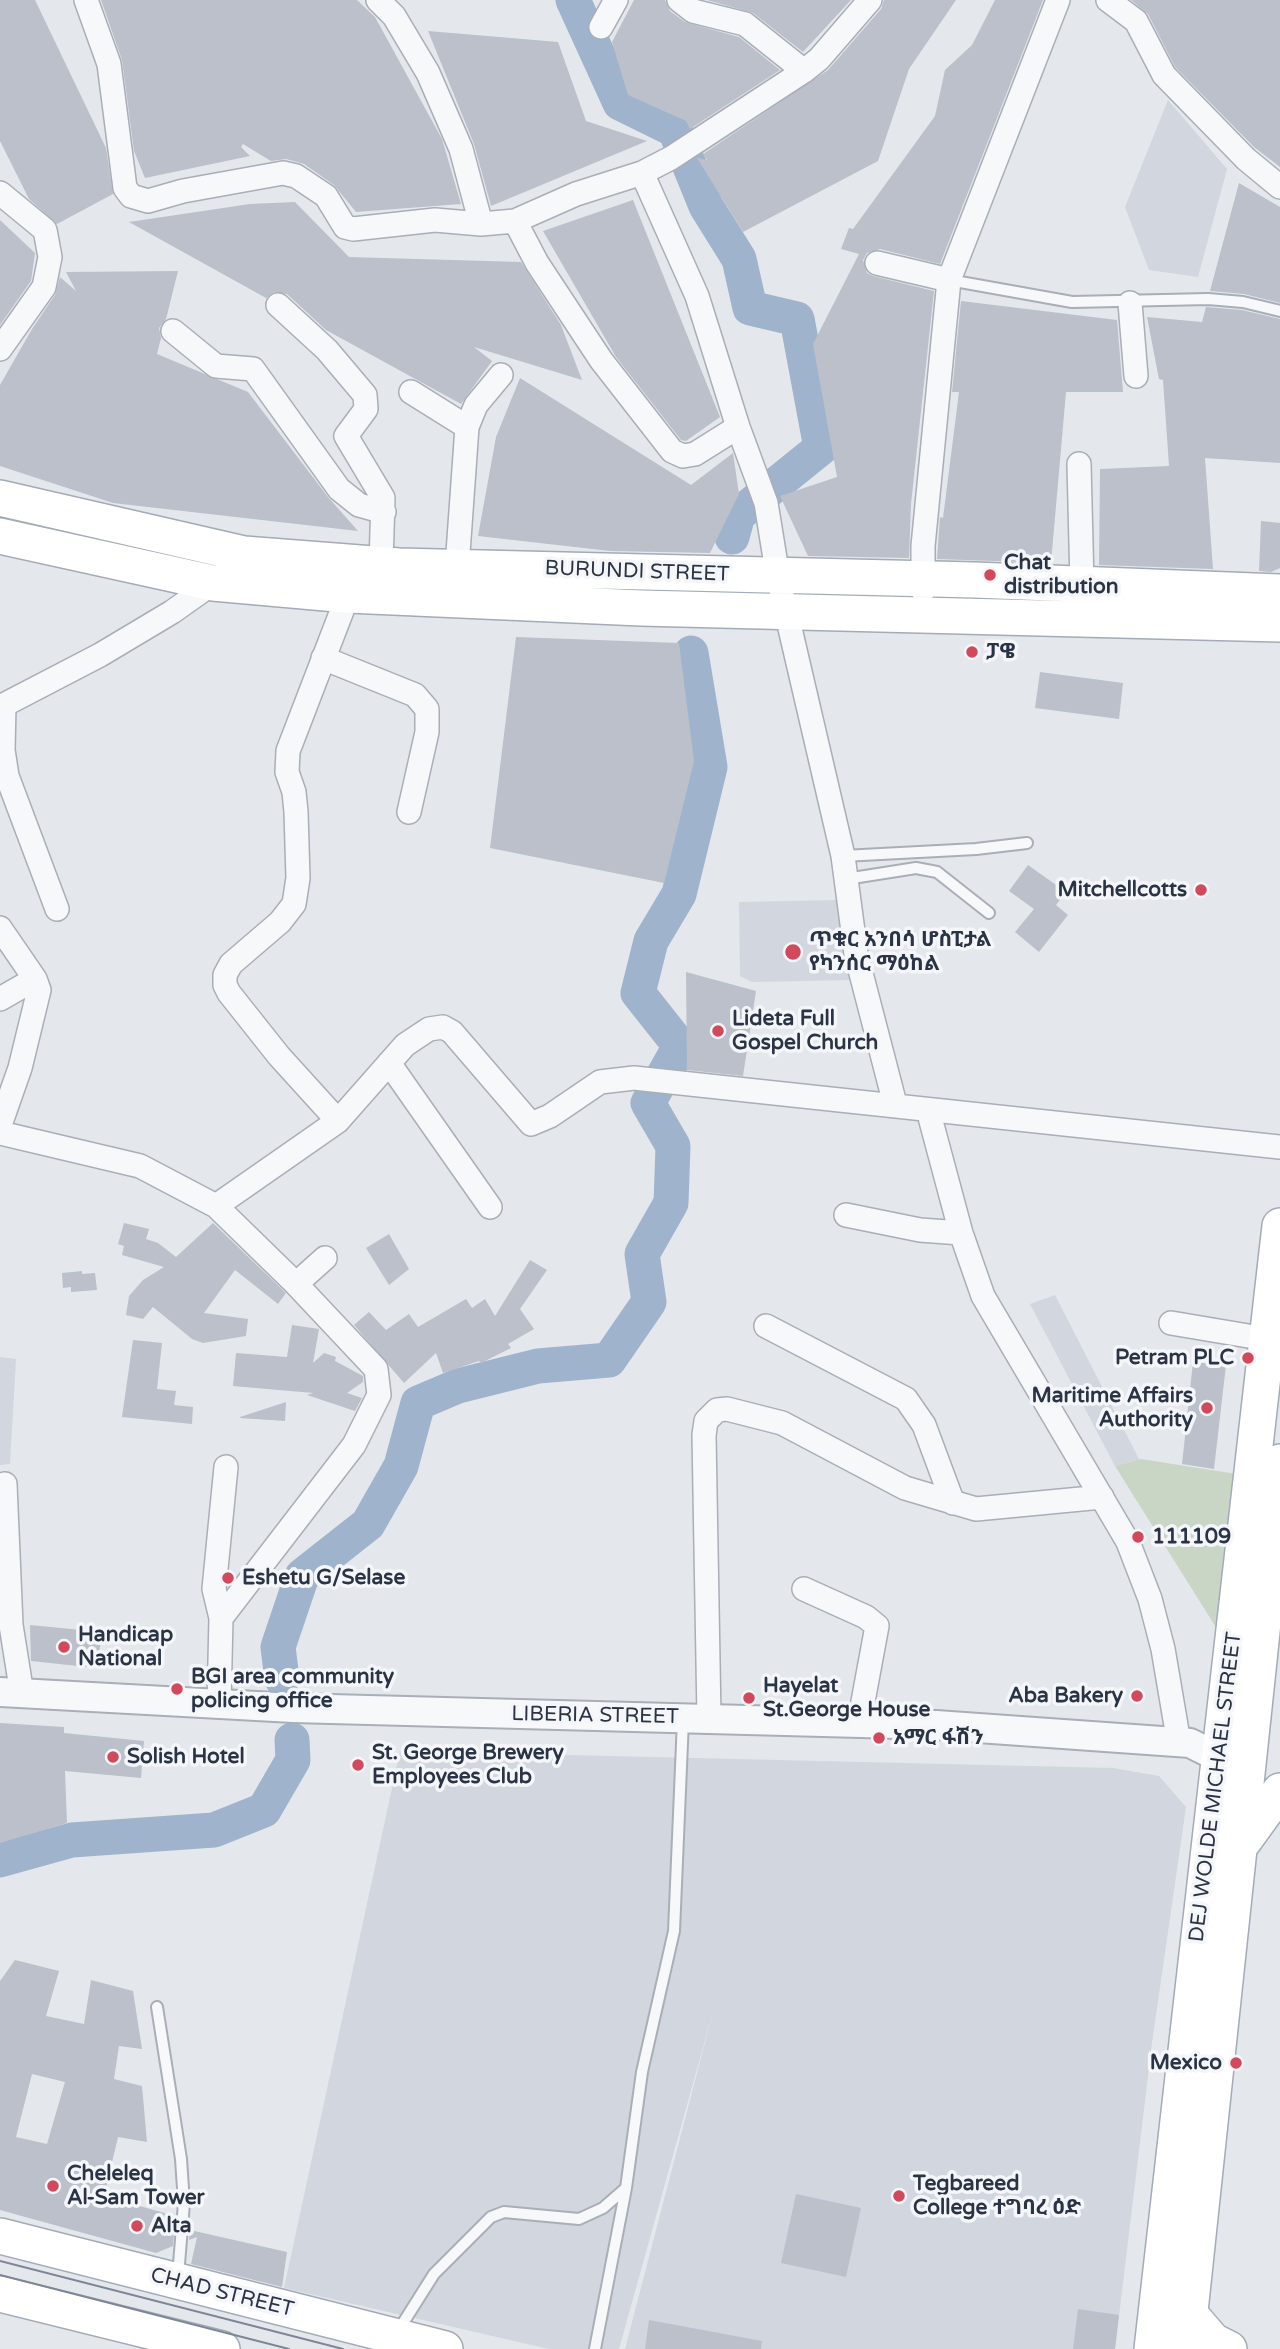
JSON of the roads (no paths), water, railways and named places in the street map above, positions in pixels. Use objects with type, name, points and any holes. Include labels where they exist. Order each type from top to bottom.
[{"type":"main road","name":"BURUNDI STREET","points":[[0,498],[232,574],[381,564],[1280,592]]},
{"type":"main road","name":"BURUNDI STREET","points":[[0,536],[348,595],[523,603],[1280,624]]},
{"type":"main road","points":[[523,568],[523,603]]},
{"type":"main road","name":"DEJ WOLDE MICHAEL STREET","points":[[1261,1606],[1280,1226]]},
{"type":"main road","name":"DEJ WOLDE MICHAEL STREET","points":[[1152,2349],[1182,2064],[1234,1738],[1261,1606],[1280,1462]]},
{"type":"main road","name":"DEJ WOLDE MICHAEL STREET","points":[[1186,2349],[1241,1845],[1234,1738]]},
{"type":"main road","points":[[1241,1845],[1280,1790]]},
{"type":"main road","points":[[1182,2064],[1216,2068]]},
{"type":"main road","name":"CHAD STREET","points":[[0,2236],[178,2282],[388,2343]]},
{"type":"main road","name":"CHAD STREET","points":[[0,2250],[232,2308],[388,2343],[445,2349]]},
{"type":"main road","points":[[0,2294],[222,2349]]},
{"type":"main road","points":[[0,2312],[156,2349]]},
{"type":"main road","points":[[1189,2313],[1213,2341],[1229,2349]]},
{"type":"street","points":[[86,0],[109,64],[125,188],[131,196],[148,201],[183,191],[283,173],[296,176],[326,196],[345,227],[352,229],[435,220],[481,224],[515,221],[576,194],[642,173],[671,158],[804,71],[819,59],[870,0]]},
{"type":"street","points":[[378,0],[394,16],[428,74],[461,149],[481,224]]},
{"type":"street","points":[[601,27],[616,0]]},
{"type":"street","points":[[679,0],[693,11],[745,24],[804,71]]},
{"type":"street","points":[[923,615],[923,546],[949,280],[1058,0]]},
{"type":"street","points":[[1108,0],[1136,21],[1164,75],[1246,159],[1280,187]]},
{"type":"street","points":[[642,173],[697,296],[738,427],[766,503],[778,577],[844,868],[856,954],[882,1063],[895,1104]]},
{"type":"street","points":[[0,193],[45,230],[50,257],[44,287],[0,349]]},
{"type":"street","points":[[515,221],[537,263],[601,360],[672,452],[683,456],[695,454],[738,427]]},
{"type":"street","points":[[877,263],[949,280]]},
{"type":"street","points":[[1130,303],[1136,376]]},
{"type":"street","points":[[278,305],[327,350],[365,395],[366,409],[346,436],[380,491],[384,512],[381,564]]},
{"type":"street","points":[[173,331],[216,366],[253,369],[339,489],[359,505],[384,512]]},
{"type":"street","points":[[457,567],[467,427],[476,405],[501,375]]},
{"type":"street","points":[[411,393],[467,427]]},
{"type":"street","points":[[1079,464],[1082,584]]},
{"type":"street","points":[[57,909],[7,776],[3,750],[2,706],[100,655],[232,574]]},
{"type":"street","points":[[338,1121],[279,1056],[225,985],[225,975],[230,964],[280,922],[294,904],[298,877],[295,802],[286,763],[288,751],[348,595]]},
{"type":"street","points":[[323,658],[415,695],[427,709],[427,732],[409,813]]},
{"type":"street","points":[[0,928],[35,979],[38,1003],[20,1069],[0,1125]]},
{"type":"street","points":[[0,999],[35,979]]},
{"type":"street","points":[[216,1206],[338,1121],[389,1063],[419,1035],[429,1029],[443,1027],[452,1032],[531,1124],[550,1116],[600,1082],[634,1078],[1280,1147]]},
{"type":"street","points":[[389,1063],[490,1207]]},
{"type":"street","points":[[928,1110],[961,1233],[983,1296],[1007,1342],[1128,1542],[1150,1599],[1163,1649],[1234,1738]]},
{"type":"street","points":[[0,1133],[140,1166],[216,1206],[296,1284],[376,1369],[379,1395],[367,1423],[333,1476],[221,1618]]},
{"type":"street","points":[[846,1215],[920,1230],[961,1233]]},
{"type":"street","points":[[296,1284],[326,1258]]},
{"type":"street","points":[[1171,1323],[1274,1341]]},
{"type":"street","points":[[766,1326],[906,1399],[924,1424],[953,1503]]},
{"type":"street","points":[[696,1718],[704,1435],[705,1421],[710,1415],[727,1409],[782,1423],[905,1488],[976,1509],[1102,1497]]},
{"type":"street","points":[[219,1704],[221,1618],[214,1589],[226,1467]]},
{"type":"street","points":[[5,1484],[11,1693]]},
{"type":"street","points":[[804,1589],[866,1617],[877,1626],[859,1723]]},
{"type":"street","name":"LIBERIA STREET","points":[[11,1693],[219,1704],[936,1725],[1234,1738]]},
{"type":"lane","points":[[949,280],[1060,301],[1130,303],[1208,299],[1243,302],[1280,311]]},
{"type":"lane","points":[[844,868],[1027,843]]},
{"type":"lane","points":[[844,868],[916,868],[937,872],[989,913]]},
{"type":"lane","points":[[595,2349],[626,2188],[642,2072],[674,1931],[696,1718]]},
{"type":"lane","points":[[157,2007],[181,2159],[184,2203],[178,2282]]},
{"type":"lane","points":[[388,2343],[434,2274],[491,2217],[504,2212],[579,2219],[603,2208],[626,2188]]},
{"type":"waterway","points":[[573,0],[620,103],[675,130],[706,206],[739,259],[750,308],[797,319],[821,448],[738,515],[732,537]]},
{"type":"waterway","points":[[282,1679],[278,1647],[302,1576],[368,1524],[401,1466],[418,1403],[458,1386],[538,1366],[609,1360],[649,1302],[642,1254],[671,1203],[673,1146],[648,1103],[680,1046],[638,993],[651,941],[679,894],[710,767],[691,653]]},
{"type":"waterway","points":[[0,1860],[72,1840],[214,1830],[264,1810],[293,1760],[292,1740]]},
{"type":"tram line","points":[[0,2261],[343,2349]]},
{"type":"tram line","points":[[0,2275],[289,2349]]},
{"type":"place","name":"Chat distribution","points":[[990,575]]},
{"type":"place","name":"ፓዌ","points":[[972,652]]},
{"type":"place","name":"Mitchellcotts","points":[[1201,890]]},
{"type":"place","name":"ጥቁር አንበሳ ሆስፒታል የካንሰር ማዕከል","points":[[793,952]]},
{"type":"place","name":"Lideta Full Gospel Church","points":[[718,1031]]},
{"type":"place","name":"Petram PLC","points":[[1248,1358]]},
{"type":"place","name":"Maritime Affairs Authority","points":[[1207,1408]]},
{"type":"place","name":"111109","points":[[1138,1537]]},
{"type":"place","name":"Eshetu G/Selase","points":[[228,1578]]},
{"type":"place","name":"Handicap National","points":[[64,1647]]},
{"type":"place","name":"BGI area community policing office","points":[[177,1689]]},
{"type":"place","name":"Aba Bakery","points":[[1137,1696]]},
{"type":"place","name":"Hayelat St.George House","points":[[749,1698]]},
{"type":"place","name":"አማር ፋሽን","points":[[879,1738]]},
{"type":"place","name":"Solish Hotel","points":[[113,1757]]},
{"type":"place","name":"St. George Brewery Employees Club","points":[[358,1765]]},
{"type":"place","name":"Mexico","points":[[1236,2063]]},
{"type":"place","name":"Cheleleq Al-Sam Tower","points":[[53,2186]]},
{"type":"place","name":"Tegbareed College ተግባረ ዕድ","points":[[899,2196]]},
{"type":"place","name":"Alta","points":[[137,2226]]}]
